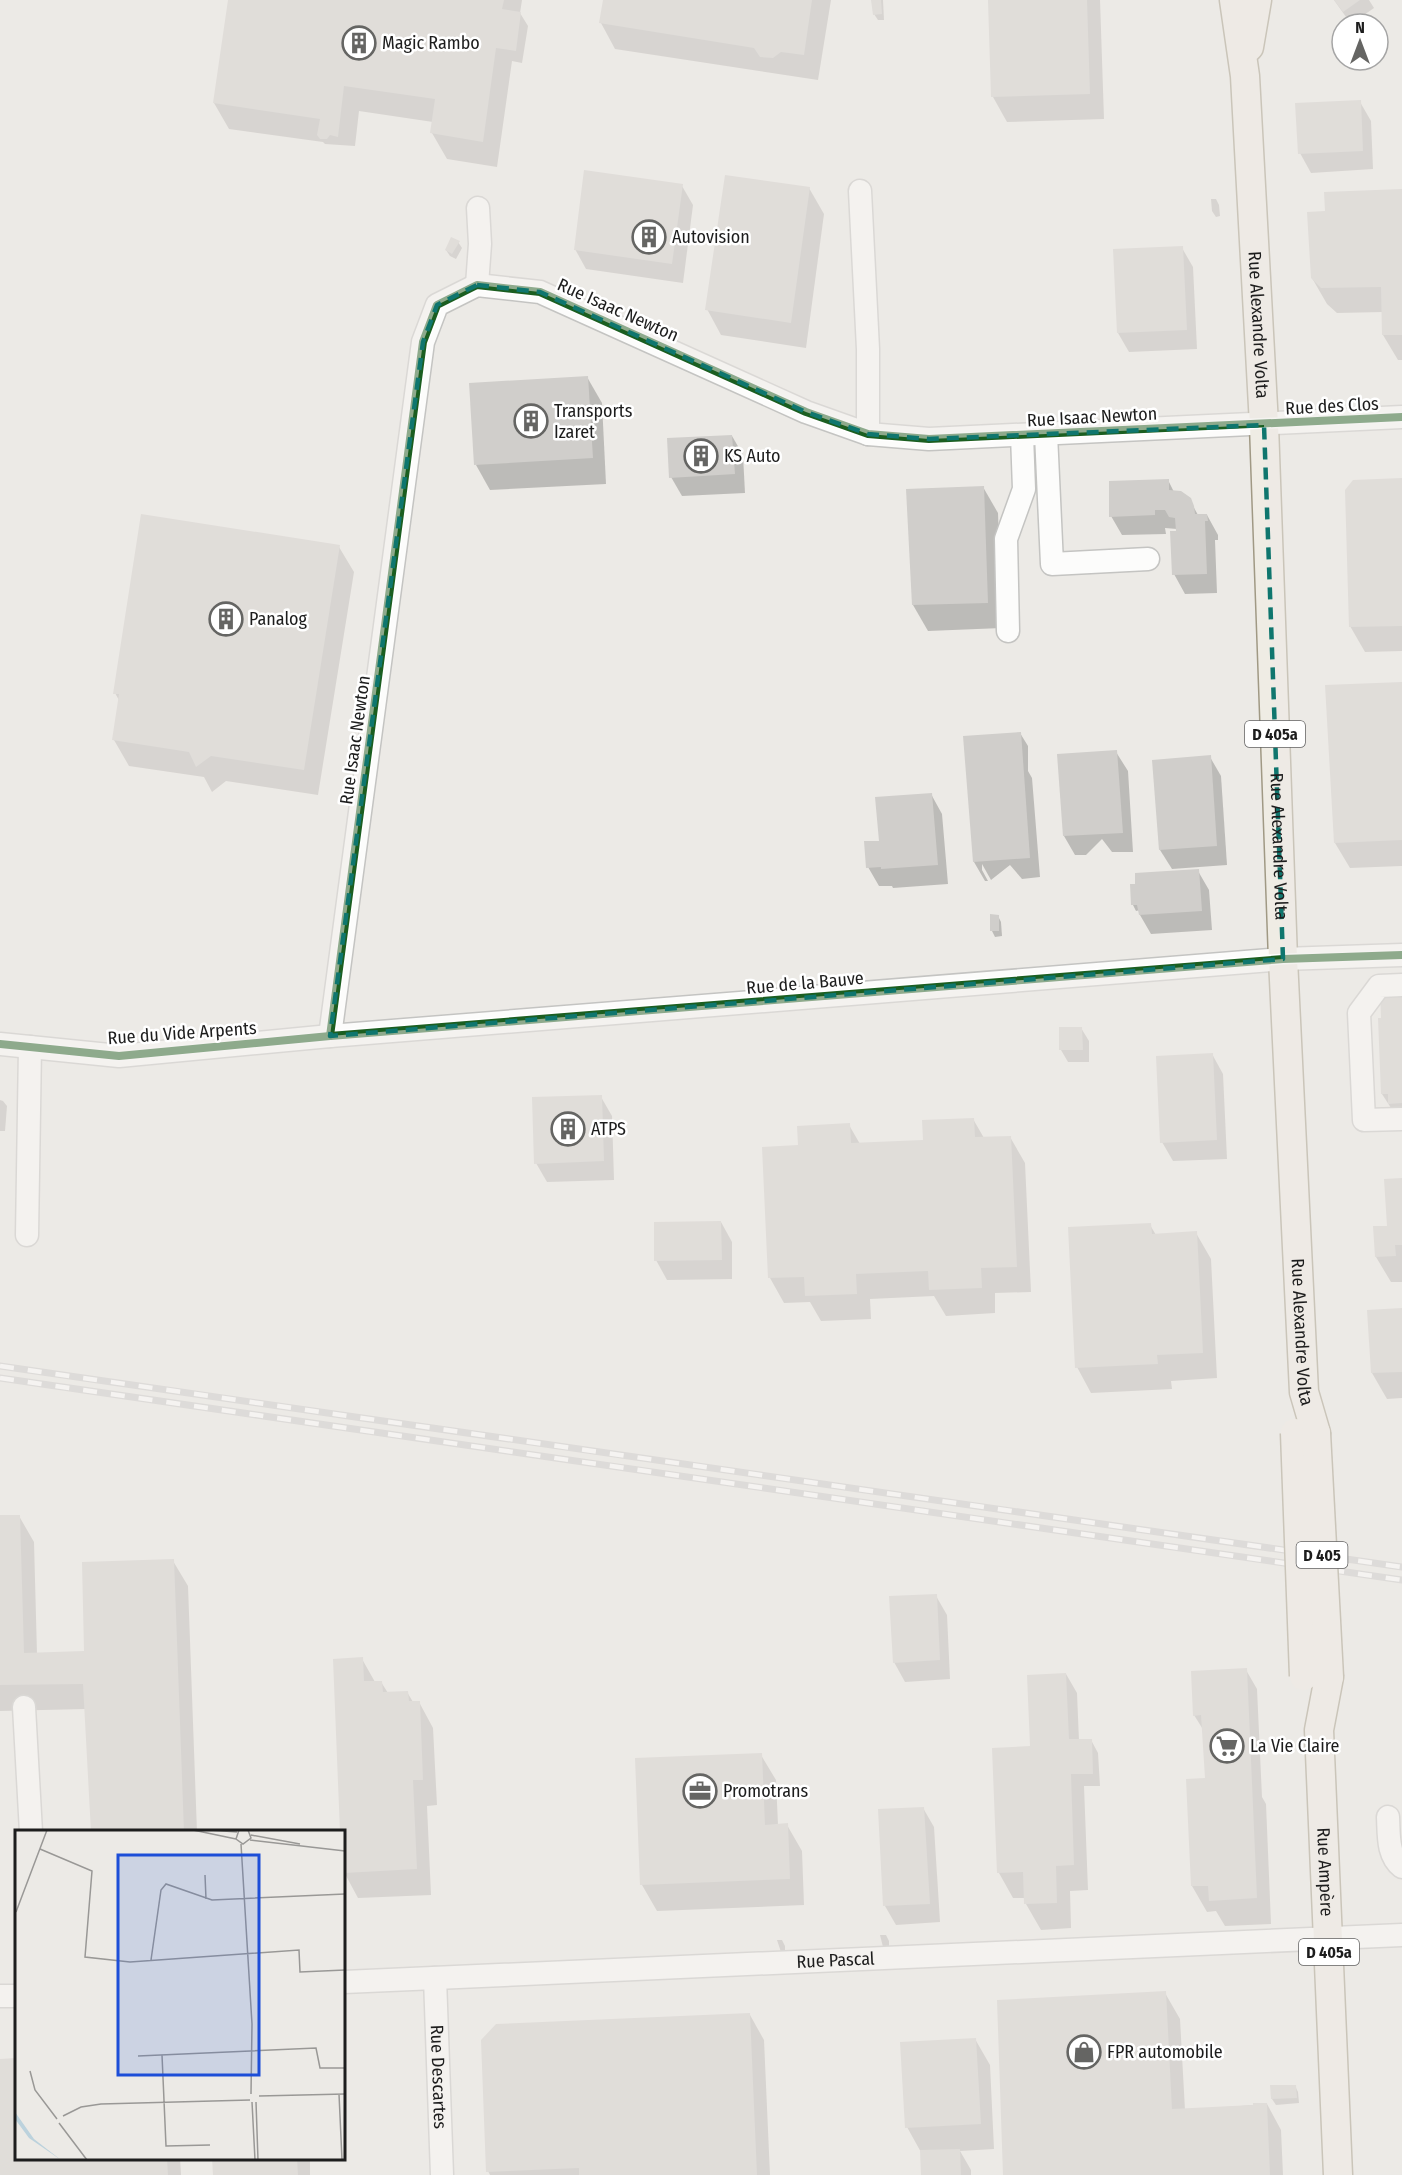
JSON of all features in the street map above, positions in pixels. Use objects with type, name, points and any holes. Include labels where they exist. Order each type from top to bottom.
[{"type":"main road","name":"Rue Alexandre Volta","points":[[1234,0],[1245,76],[1264,425],[1283,959],[1306,1433]]},
{"type":"main road","name":"Rue Alexandre Volta","points":[[1245,76],[1257,0]]},
{"type":"main road","name":"D 405","points":[[1306,1433],[1316,1677]]},
{"type":"main road","name":"Rue Ampère","points":[[1316,1677],[1338,2175]]},
{"type":"street","points":[[860,191],[868,349],[868,434]]},
{"type":"street","points":[[477,285],[480,244],[478,208]]},
{"type":"street","name":"Rue Isaac Newton","points":[[330,1036],[423,342],[436,305],[477,285],[540,292],[806,412],[868,434],[929,439],[1264,425]]},
{"type":"street","name":"Rue des Clos","points":[[1264,425],[1402,417]]},
{"type":"street","points":[[1046,434],[1052,564],[1148,559]]},
{"type":"street","points":[[1008,630],[1005,539],[1024,489],[1022,435]]},
{"type":"street","name":"Rue de la Bauve","points":[[330,1036],[1283,959],[1402,955]]},
{"type":"street","points":[[1402,985],[1379,986],[1359,1013],[1364,1120],[1402,1119]]},
{"type":"street","name":"Rue du Vide Arpents","points":[[0,1044],[119,1056],[330,1036]]},
{"type":"street","points":[[27,1235],[30,1047]]},
{"type":"street","points":[[24,1707],[31,1830]]},
{"type":"street","points":[[1388,1817],[1390,1848],[1396,1862],[1402,1867]]},
{"type":"street","name":"Rue Pascal","points":[[345,1982],[1402,1935]]},
{"type":"street","name":"Rue Descartes","points":[[435,1978],[442,2175]]},
{"type":"highlighted area","points":[[477,285],[540,292],[806,412],[868,434],[929,439],[1264,425],[1283,959],[330,1036],[423,342],[437,305]]},
{"type":"building","name":"Magic Rambo","points":[[228,0],[504,0],[502,9],[521,12],[516,51],[496,48],[483,142],[430,133],[435,99],[344,86],[338,137],[330,135],[327,139],[320,139],[317,135],[320,119],[213,103]]},
{"type":"building","points":[[603,0],[812,0],[804,55],[781,52],[773,58],[760,57],[754,48],[599,23]]},
{"type":"building","points":[[871,0],[881,0],[882,14],[873,15]]},
{"type":"building","points":[[988,0],[1087,0],[1090,94],[991,97]]},
{"type":"building","points":[[1334,0],[1360,0],[1343,12]]},
{"type":"building","points":[[1361,100],[1363,151],[1298,154],[1295,103]]},
{"type":"building","points":[[584,170],[683,184],[672,264],[574,250]]},
{"type":"building","points":[[725,175],[810,187],[791,323],[705,310]]},
{"type":"building","points":[[1402,189],[1402,335],[1382,335],[1381,287],[1321,288],[1311,278],[1307,212],[1325,211],[1324,192]]},
{"type":"building","points":[[451,237],[460,241],[452,254],[445,250]]},
{"type":"building","points":[[1183,246],[1187,330],[1117,333],[1113,249]]},
{"type":"building","name":"Transports Izaret","points":[[588,376],[593,458],[474,465],[469,383]]},
{"type":"building","name":"KS Auto","points":[[732,435],[735,474],[669,478],[667,438]]},
{"type":"building","points":[[1402,478],[1402,626],[1349,627],[1345,490],[1353,480]]},
{"type":"building","points":[[1169,479],[1169,490],[1181,491],[1191,498],[1195,514],[1207,514],[1208,521],[1205,521],[1207,574],[1172,575],[1170,531],[1176,531],[1175,518],[1169,517],[1165,510],[1155,510],[1155,515],[1109,517],[1109,481]]},
{"type":"building","points":[[984,486],[988,603],[912,605],[906,489]]},
{"type":"building","name":"Panalog","points":[[141,514],[340,545],[304,770],[211,756],[196,767],[189,752],[112,740],[119,694],[113,694]]},
{"type":"building","points":[[1402,682],[1402,840],[1334,843],[1325,685]]},
{"type":"building","points":[[1021,732],[1030,858],[973,862],[963,736]]},
{"type":"building","points":[[1117,750],[1123,833],[1063,836],[1057,754]]},
{"type":"building","points":[[1211,755],[1217,846],[1159,850],[1152,760]]},
{"type":"building","points":[[932,793],[938,865],[866,868],[864,841],[879,841],[875,797]]},
{"type":"building","points":[[1199,869],[1202,911],[1139,915],[1137,905],[1131,905],[1130,884],[1135,884],[1135,873]]},
{"type":"building","points":[[990,914],[999,915],[999,931],[990,931]]},
{"type":"building","points":[[1380,988],[1402,988],[1402,1103],[1388,1104],[1388,1094],[1381,1094],[1378,1018],[1381,1018]]},
{"type":"building","points":[[1059,1027],[1082,1027],[1083,1050],[1059,1050]]},
{"type":"building","points":[[1213,1053],[1217,1140],[1160,1143],[1156,1056]]},
{"type":"building","name":"ATPS","points":[[602,1095],[604,1161],[534,1164],[532,1097]]},
{"type":"building","points":[[974,1118],[975,1137],[1011,1136],[1017,1267],[981,1268],[982,1288],[929,1290],[928,1271],[856,1274],[857,1294],[805,1296],[804,1277],[768,1278],[762,1147],[798,1145],[797,1126],[850,1123],[851,1143],[923,1140],[922,1120]]},
{"type":"building","points":[[1402,1178],[1402,1245],[1395,1245],[1396,1256],[1375,1257],[1373,1226],[1387,1226],[1384,1179]]},
{"type":"building","points":[[721,1221],[722,1260],[654,1261],[654,1222]]},
{"type":"building","points":[[1151,1223],[1152,1234],[1197,1231],[1203,1353],[1157,1355],[1158,1364],[1075,1368],[1068,1227]]},
{"type":"building","points":[[1402,1308],[1402,1372],[1371,1373],[1367,1310]]},
{"type":"building","points":[[0,1515],[20,1515],[24,1653],[84,1651],[82,1562],[174,1559],[184,1830],[91,1830],[83,1684],[0,1685]]},
{"type":"building","points":[[937,1594],[940,1660],[893,1663],[889,1596]]},
{"type":"building","points":[[363,1657],[364,1681],[382,1681],[383,1692],[408,1691],[409,1701],[420,1701],[423,1780],[413,1780],[417,1869],[345,1873],[345,1830],[340,1830],[333,1659]]},
{"type":"building","points":[[1247,1668],[1257,1898],[1209,1901],[1208,1886],[1191,1886],[1186,1779],[1205,1778],[1201,1715],[1193,1716],[1191,1671]]},
{"type":"building","points":[[1066,1673],[1069,1739],[1092,1739],[1093,1774],[1071,1774],[1074,1865],[1056,1866],[1057,1903],[1024,1904],[1023,1872],[997,1873],[992,1748],[1030,1746],[1027,1675]]},
{"type":"building","name":"Promotrans","points":[[762,1753],[765,1825],[788,1823],[790,1879],[640,1885],[635,1758]]},
{"type":"building","points":[[924,1807],[930,1904],[883,1906],[878,1809]]},
{"type":"building","name":"FPR automobile","points":[[1166,1991],[1172,2109],[1267,2103],[1270,2175],[1003,2175],[997,2000]]},
{"type":"building","points":[[750,2013],[757,2175],[579,2175],[579,2168],[486,2172],[481,2040],[496,2024]]},
{"type":"building","points":[[976,2038],[981,2124],[905,2128],[900,2042]]},
{"type":"building","points":[[15,2058],[15,2160],[167,2160],[168,2175],[0,2175],[0,2059]]},
{"type":"building","points":[[1270,2085],[1296,2085],[1297,2098],[1271,2099]]},
{"type":"building","points":[[960,2149],[961,2175],[921,2175],[920,2150]]},
{"type":"building","points":[[212,2160],[297,2160],[298,2175],[213,2175]]},
{"type":"railway","points":[[0,1366],[1402,1567]]},
{"type":"railway","points":[[0,1378],[1402,1580]]},
{"type":"cycle path","points":[[330,1036],[423,342],[437,305],[477,285],[540,292],[806,412],[868,434],[929,439],[1402,417]]},
{"type":"cycle path","points":[[0,1044],[119,1056],[330,1036],[1283,959],[1402,955]]},
{"type":"place","name":"Magic Rambo","points":[[359,43]]},
{"type":"place","name":"Autovision","points":[[649,237]]},
{"type":"place","name":"Transports Izaret","points":[[531,421]]},
{"type":"place","name":"KS Auto","points":[[701,456]]},
{"type":"place","name":"Panalog","points":[[226,619]]},
{"type":"place","name":"ATPS","points":[[568,1129]]},
{"type":"place","name":"La Vie Claire","points":[[1227,1746]]},
{"type":"place","name":"Promotrans","points":[[700,1791]]},
{"type":"place","name":"FPR automobile","points":[[1084,2052]]}]
